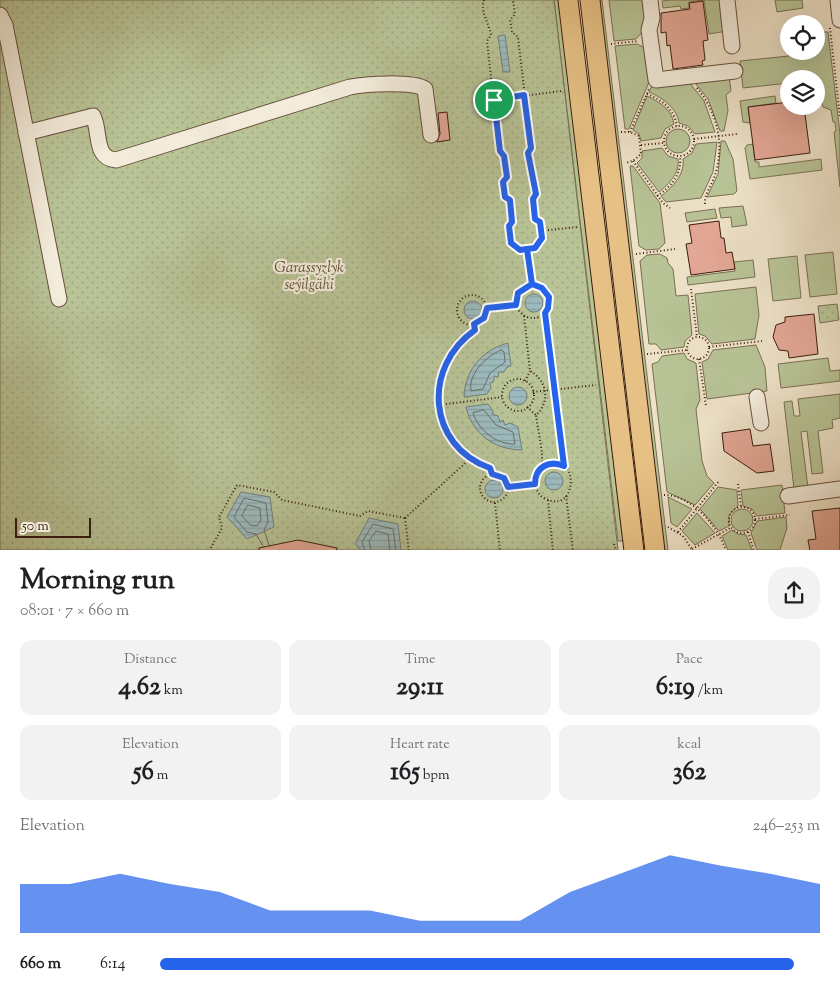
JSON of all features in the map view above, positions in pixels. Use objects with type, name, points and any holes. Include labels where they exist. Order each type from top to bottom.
[{"type":"main road","points":[[568,0],[634,550]]},
{"type":"main road","points":[[590,0],[655,550]]},
{"type":"street","points":[[650,0],[652,18],[648,30],[656,80],[735,71]]},
{"type":"street","points":[[727,0],[732,46]]},
{"type":"street","points":[[835,21],[838,0]]},
{"type":"street","points":[[0,16],[5,25],[59,299]]},
{"type":"street","points":[[26,133],[93,116],[102,152],[106,157],[116,160],[350,88],[374,84],[417,86],[424,89],[431,135]]},
{"type":"street","points":[[757,397],[761,423]]},
{"type":"street","points":[[788,496],[840,489]]},
{"type":"path","points":[[484,0],[485,18],[490,24],[491,35],[487,42],[500,151],[504,156],[507,177],[503,182],[505,197],[510,200],[511,208],[511,243],[520,250],[535,248],[542,238],[540,222],[535,219],[533,199],[536,194],[528,153],[531,148],[523,96],[518,37],[512,32],[510,20],[515,14],[513,0]]},
{"type":"path","points":[[835,21],[840,118]]},
{"type":"path","points":[[611,44],[650,40]]},
{"type":"path","points":[[689,76],[712,112],[719,136],[716,173],[705,198],[705,204]]},
{"type":"path","points":[[630,132],[652,82],[656,80]]},
{"type":"path","points":[[494,100],[561,91]]},
{"type":"path","points":[[646,94],[659,100],[672,112],[677,126]]},
{"type":"path","points":[[677,126],[686,128],[694,139],[692,148],[680,156],[667,151],[663,143],[668,130],[677,126]]},
{"type":"path","points":[[621,132],[630,132],[639,136],[641,154],[633,161],[625,164]]},
{"type":"path","points":[[694,139],[737,134]]},
{"type":"path","points":[[640,146],[663,143]]},
{"type":"path","points":[[657,196],[670,186],[676,177],[682,166],[680,156]]},
{"type":"path","points":[[633,161],[657,196],[670,208]]},
{"type":"path","points":[[541,231],[577,227]]},
{"type":"path","points":[[527,249],[532,284]]},
{"type":"path","points":[[636,254],[675,249]]},
{"type":"path","points":[[525,381],[530,370],[524,316],[516,305],[518,293],[532,284]]},
{"type":"path","points":[[524,316],[535,318],[545,313],[548,308],[549,297],[542,288],[532,284]]},
{"type":"path","points":[[691,289],[697,337]]},
{"type":"path","points":[[475,295],[484,300],[487,308],[484,318],[474,324],[467,324],[459,318],[457,308],[462,299],[475,295]]},
{"type":"path","points":[[487,308],[516,305]]},
{"type":"path","points":[[545,313],[564,466],[572,476],[573,483],[566,496],[573,550]]},
{"type":"path","points":[[474,324],[475,330],[457,345],[446,361],[439,381],[439,405],[452,439],[471,458],[490,468],[492,474]]},
{"type":"path","points":[[697,337],[705,340],[709,347],[707,355],[699,359],[691,357],[687,350],[689,341],[697,337]]},
{"type":"path","points":[[709,347],[762,341]]},
{"type":"path","points":[[648,354],[687,350]]},
{"type":"path","points":[[699,359],[706,406]]},
{"type":"path","points":[[530,370],[540,378],[545,391],[544,405],[536,415]]},
{"type":"path","points":[[511,380],[525,381],[533,392],[532,402],[520,410],[510,408],[502,397],[504,387],[511,380]]},
{"type":"path","points":[[533,392],[596,385]]},
{"type":"path","points":[[439,405],[502,397]]},
{"type":"path","points":[[527,407],[536,415],[542,467]]},
{"type":"path","points":[[405,518],[471,458]]},
{"type":"path","points":[[564,466],[552,463],[542,467],[537,472],[535,484],[540,495],[548,500],[557,500],[566,496]]},
{"type":"path","points":[[492,474],[504,478],[508,487],[503,499],[495,502],[486,500],[480,488],[483,479],[492,474]]},
{"type":"path","points":[[678,532],[719,481]]},
{"type":"path","points":[[508,487],[535,484]]},
{"type":"path","points":[[738,484],[741,508]]},
{"type":"path","points":[[209,550],[222,528],[219,517],[237,485],[274,492],[282,500],[360,516],[368,511],[405,518]]},
{"type":"path","points":[[664,495],[678,498],[696,509],[709,521],[726,550]]},
{"type":"path","points":[[548,500],[553,550]]},
{"type":"path","points":[[495,502],[500,550]]},
{"type":"path","points":[[741,508],[751,511],[755,519],[753,528],[748,532],[737,532],[730,522],[732,514],[741,508]]},
{"type":"path","points":[[755,519],[790,515]]},
{"type":"path","points":[[405,518],[409,550]]},
{"type":"path","points":[[668,526],[678,532],[693,550],[732,527]]},
{"type":"path","points":[[748,532],[754,550]]},
{"type":"path","points":[[614,544],[616,550]]},
{"type":"green space","name":"Garaşsyzlyk seýilgähi","points":[[0,0],[554,0],[618,550],[0,550]]},
{"type":"green space","points":[[554,0],[559,0],[623,541],[618,541]]},
{"type":"green space","points":[[597,0],[602,0],[668,550],[662,550]]},
{"type":"green space","points":[[609,0],[643,0],[646,20],[642,32],[636,39],[614,41]]},
{"type":"green space","points":[[704,0],[689,2],[689,8],[681,9],[680,6],[663,8],[662,1]]},
{"type":"green space","points":[[704,0],[723,0],[727,31],[709,34]]},
{"type":"green space","points":[[775,0],[802,0],[803,8],[777,12]]},
{"type":"green space","points":[[825,32],[828,32],[840,134],[840,187],[834,132],[836,131],[835,122],[833,122],[831,110],[825,108],[825,70],[780,70],[780,84],[743,88],[740,61],[780,57],[780,60],[825,60]]},
{"type":"green space","points":[[637,44],[645,48],[649,82],[629,129],[625,129],[615,46]]},
{"type":"green space","points":[[729,75],[731,91],[726,95],[728,110],[724,131],[720,131],[708,99],[692,79]]},
{"type":"green space","points":[[689,82],[704,101],[715,132],[695,134],[688,126],[679,123],[678,118],[668,104],[649,92],[653,84]]},
{"type":"green space","points":[[647,96],[665,107],[671,115],[674,124],[665,129],[661,138],[641,141],[639,134],[633,130]]},
{"type":"green space","points":[[775,96],[776,103],[748,107],[750,123],[743,122],[740,101]]},
{"type":"green space","points":[[678,129],[686,133],[690,141],[686,149],[678,153],[670,149],[666,141],[670,133]]},
{"type":"green space","points":[[721,141],[725,141],[733,159],[737,191],[734,194],[707,197],[718,174]]},
{"type":"green space","points":[[717,142],[713,172],[701,198],[666,202],[661,196],[670,189],[680,175],[683,159],[692,153],[696,144]]},
{"type":"green space","points":[[753,144],[755,162],[759,162],[759,167],[821,159],[822,170],[750,179],[745,148],[747,145]]},
{"type":"green space","points":[[662,148],[668,156],[678,159],[678,164],[673,178],[659,192],[637,163],[642,158],[642,151]]},
{"type":"green space","points":[[630,166],[633,166],[660,203],[665,243],[659,249],[646,250],[639,246]]},
{"type":"green space","points":[[743,206],[747,225],[732,227],[731,217],[721,218],[719,208]]},
{"type":"green space","points":[[715,209],[717,218],[687,222],[685,213]]},
{"type":"green space","points":[[833,252],[837,294],[810,297],[805,255]]},
{"type":"green space","points":[[660,254],[667,258],[668,263],[673,269],[676,296],[688,295],[692,335],[685,341],[684,347],[661,350],[656,344],[649,344],[640,261],[647,255]]},
{"type":"green space","points":[[797,256],[801,298],[773,301],[768,259]]},
{"type":"green space","points":[[753,260],[755,277],[688,285],[687,277],[735,271],[734,262]]},
{"type":"green space","points":[[756,287],[759,315],[755,339],[712,344],[705,336],[699,334],[695,294]]},
{"type":"green space","points":[[837,304],[839,320],[820,323],[818,306]]},
{"type":"green space","points":[[756,345],[765,367],[767,391],[707,399],[702,362],[708,359],[713,350]]},
{"type":"green space","points":[[684,353],[687,359],[696,363],[700,400],[696,409],[702,461],[707,476],[714,483],[695,505],[667,492],[652,364],[658,362],[662,356]]},
{"type":"green space","points":[[828,358],[830,371],[840,370],[840,381],[781,388],[778,364]]},
{"type":"green space","points":[[840,394],[840,418],[832,420],[833,428],[818,431],[823,473],[812,474],[807,431],[801,432],[808,488],[794,489],[784,402],[792,401],[794,416],[800,416],[798,399]]},
{"type":"green space","points":[[782,485],[785,513],[757,516],[752,509],[743,506],[741,490]]},
{"type":"green space","points":[[718,487],[737,490],[738,506],[729,515],[729,526],[719,531],[700,509]]},
{"type":"green space","points":[[668,497],[692,509],[677,527],[671,523]]},
{"type":"green space","points":[[742,509],[750,512],[753,520],[750,528],[742,531],[734,528],[731,520],[734,512]]},
{"type":"green space","points":[[697,513],[715,533],[695,545],[682,531]]},
{"type":"green space","points":[[786,517],[787,528],[780,550],[757,550],[751,533],[757,521]]},
{"type":"green space","points":[[732,530],[738,534],[746,535],[752,550],[728,550],[722,536]]},
{"type":"water","points":[[505,35],[510,72],[503,72],[498,36]]},
{"type":"water","points":[[530,294],[538,294],[543,299],[541,310],[530,312],[525,307],[525,299]]},
{"type":"water","points":[[469,301],[477,301],[482,306],[480,317],[469,319],[464,314],[464,306]]},
{"type":"water","points":[[508,343],[511,366],[507,367],[504,372],[499,372],[498,377],[494,376],[494,381],[490,383],[491,388],[487,394],[464,397],[468,378],[477,362],[490,351]]},
{"type":"water","points":[[514,387],[522,387],[527,392],[525,403],[514,405],[509,400],[509,392]]},
{"type":"water","points":[[488,404],[493,411],[492,414],[498,416],[500,422],[503,420],[505,425],[510,423],[518,427],[522,450],[494,444],[486,439],[473,425],[466,407]]},
{"type":"water","points":[[550,472],[558,472],[563,477],[561,488],[550,490],[545,485],[545,477]]},
{"type":"water","points":[[490,480],[498,480],[503,485],[501,496],[490,498],[485,493],[485,485]]},
{"type":"water","points":[[241,492],[270,497],[274,527],[247,539],[227,517]]},
{"type":"water","points":[[369,518],[398,524],[401,550],[361,550],[355,544]]},
{"type":"building","points":[[703,1],[708,40],[703,41],[705,60],[702,61],[703,65],[673,69],[670,45],[667,46],[666,32],[661,33],[661,13],[690,9],[689,3]]},
{"type":"building","points":[[780,103],[780,115],[805,115],[810,153],[755,160],[748,107]]},
{"type":"building","points":[[447,112],[450,140],[437,142],[440,134],[438,113]]},
{"type":"building","points":[[719,221],[721,238],[724,238],[726,253],[732,252],[735,269],[691,275],[686,244],[692,243],[689,225]]},
{"type":"building","points":[[814,314],[818,354],[789,358],[788,351],[779,350],[773,337],[776,325],[785,322],[785,317]]},
{"type":"building","points":[[750,429],[753,446],[770,444],[774,471],[757,473],[724,451],[722,433]]},
{"type":"building","points":[[840,508],[840,550],[810,550],[808,540],[816,539],[812,511]]},
{"type":"building","points":[[298,540],[337,548],[336,550],[259,550],[259,548]]},
{"type":"route","points":[[494,100],[500,151],[504,156],[507,177],[503,182],[505,197],[510,200],[512,222],[509,226],[511,243],[520,250],[527,249],[532,284],[526,286],[518,293],[516,305],[487,308],[481,322],[474,324],[475,330],[457,345],[446,361],[439,381],[438,400],[440,412],[452,439],[465,454],[490,468],[492,474],[504,478],[508,487],[535,484],[537,472],[546,464],[552,463],[564,466],[545,313],[550,302],[547,292],[532,284],[527,249],[535,248],[542,238],[540,222],[535,219],[533,199],[536,194],[528,153],[531,148],[524,95],[494,100]]}]
